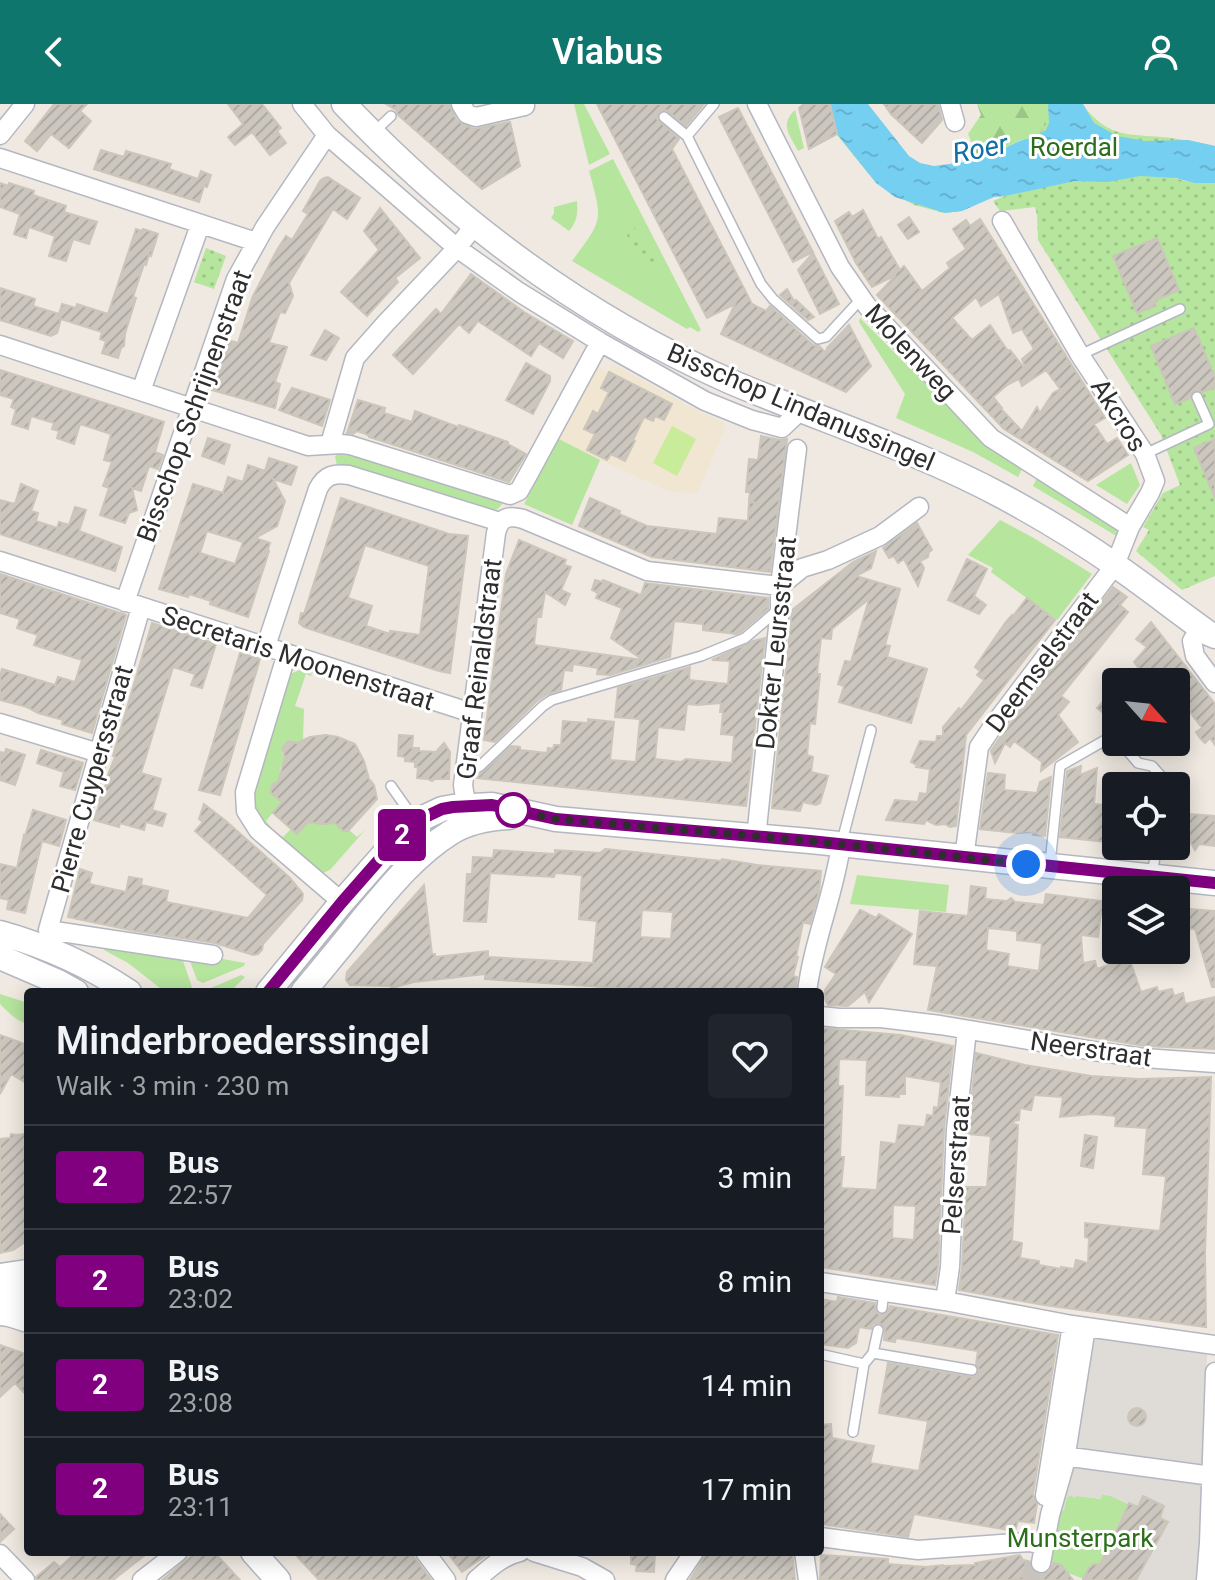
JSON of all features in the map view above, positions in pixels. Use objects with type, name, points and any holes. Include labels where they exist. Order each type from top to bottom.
[{"type":"main road","name":"Bisschop Lindanussingel","points":[[344,104],[408,168],[474,226],[565,292],[649,341],[728,380],[896,447],[980,485],[1046,521],[1112,570],[1210,635]]},
{"type":"main road","points":[[308,988],[408,867],[467,815],[492,805],[539,816],[1142,876]]},
{"type":"main road","points":[[271,988],[400,836],[442,809],[467,815]]},
{"type":"main road","points":[[1190,881],[1215,883]]},
{"type":"main road","points":[[0,933],[51,940],[123,988]]},
{"type":"main road","points":[[0,957],[69,988]]},
{"type":"main road","points":[[260,988],[292,960]]},
{"type":"main road","points":[[0,1313],[24,1319]]},
{"type":"main road","points":[[257,1556],[278,1580]]},
{"type":"street","points":[[0,135],[25,104]]},
{"type":"street","name":"Bisschop Lindanussingel","points":[[302,104],[327,135],[457,248],[519,292],[600,342],[705,401],[752,420],[782,428],[801,410]]},
{"type":"street","points":[[461,104],[467,114],[476,117],[525,106]]},
{"type":"street","name":"Molenweg","points":[[766,107],[840,267],[861,299],[991,438],[1130,527]]},
{"type":"street","name":"Bisschop Schrijnenstraat","points":[[133,605],[191,408],[236,279],[256,242],[327,135]]},
{"type":"street","points":[[0,158],[256,242]]},
{"type":"street","name":"Akcros","points":[[1002,221],[1080,355],[1145,454],[1155,481],[1130,527],[1112,570]]},
{"type":"street","points":[[141,391],[200,225]]},
{"type":"street","points":[[330,444],[355,358],[474,226]]},
{"type":"street","points":[[0,345],[308,446],[350,445],[510,495],[521,488],[600,342]]},
{"type":"street","name":"Dokter Leursstraat","points":[[756,838],[780,586],[797,449]]},
{"type":"street","points":[[266,646],[318,489],[332,474],[349,475],[503,520],[523,519],[647,571],[780,586],[802,568],[828,560],[880,536],[919,507]]},
{"type":"street","name":"Graaf Reinaldstraat","points":[[467,815],[464,776],[496,533],[503,520]]},
{"type":"street","name":"Secretaris Moonenstraat","points":[[0,561],[472,713]]},
{"type":"street","name":"Deemselstraat","points":[[964,858],[979,747],[1112,570]]},
{"type":"street","name":"Pierre Cuypersstraat","points":[[51,940],[133,605]]},
{"type":"street","name":"Bisschop Lindanussingel","points":[[1210,635],[1192,641],[1195,656],[1215,683]]},
{"type":"street","points":[[287,653],[245,792],[246,811],[258,830],[342,902]]},
{"type":"street","points":[[0,723],[99,753]]},
{"type":"street","points":[[807,988],[837,875],[841,845]]},
{"type":"street","points":[[51,940],[157,947],[213,955]]},
{"type":"street","points":[[292,960],[308,988]]},
{"type":"street","name":"Neerstraat","points":[[824,1016],[881,1018],[940,1025],[1144,1058],[1215,1063]]},
{"type":"street","name":"Pelserstraat","points":[[945,1301],[950,1267],[956,1129],[967,1030]]},
{"type":"street","points":[[824,1283],[888,1297],[945,1301],[1079,1326],[1215,1345]]},
{"type":"street","points":[[1039,1553],[1052,1454],[1079,1326]]},
{"type":"street","points":[[1039,1553],[1064,1466],[1079,1326]]},
{"type":"street","points":[[1206,1580],[1212,1544],[1215,1372]]},
{"type":"street","points":[[1052,1454],[1212,1476]]},
{"type":"street","points":[[824,1538],[918,1550],[1023,1543],[1039,1553]]},
{"type":"street","points":[[0,1554],[25,1580]]},
{"type":"street","points":[[142,1580],[173,1556]]},
{"type":"street","points":[[428,1556],[446,1580]]},
{"type":"street","points":[[476,1580],[507,1556]]},
{"type":"street","points":[[547,1556],[582,1567],[605,1580]]},
{"type":"street","points":[[675,1580],[691,1556]]},
{"type":"street","points":[[805,1556],[808,1580]]},
{"type":"lane","points":[[687,136],[714,104]]},
{"type":"lane","points":[[373,133],[391,116]]},
{"type":"lane","points":[[664,117],[687,136],[761,284],[773,299],[818,339],[826,337],[861,299]]},
{"type":"lane","name":"Akcros","points":[[1080,355],[1180,309]]},
{"type":"lane","points":[[1145,454],[1209,424],[1197,397]]},
{"type":"lane","points":[[464,776],[480,766],[552,700],[701,656],[745,638],[780,608]]},
{"type":"lane","points":[[841,845],[871,730]]},
{"type":"lane","points":[[1050,867],[1060,766],[1102,742]]},
{"type":"lane","points":[[1132,756],[1138,763],[1152,766],[1157,772]]},
{"type":"lane","points":[[391,786],[417,823]]},
{"type":"lane","points":[[853,1432],[864,1364],[873,1353],[878,1330]]},
{"type":"lane","points":[[873,1353],[972,1370]]},
{"type":"lane","points":[[824,1355],[864,1364]]},
{"type":"shaded area","points":[[613,364],[725,423],[697,493],[671,492],[559,439],[598,367],[608,372]]},
{"type":"shaded area","points":[[1075,1332],[1207,1349],[1201,1580],[1136,1580],[1168,1522],[1157,1518],[1164,1506],[1144,1496],[1139,1509],[1102,1494],[1101,1499],[1067,1497],[1064,1511],[1047,1508]]},
{"type":"green space","points":[[574,104],[584,104],[610,154],[589,165]]},
{"type":"green space","points":[[802,104],[867,104],[913,162],[928,171],[999,155],[1040,136],[1047,104],[1082,104],[1102,124],[1122,133],[1215,146],[1174,178],[1194,183],[1215,183],[1215,576],[1182,590],[1136,551],[1149,530],[1143,527],[1163,493],[1180,485],[1161,435],[1038,240],[1035,207],[1000,211],[993,201],[1035,189],[995,194],[962,211],[944,213],[914,205],[892,193],[868,173],[837,135],[809,149],[799,107]]},
{"type":"green space","points":[[977,104],[1048,104],[1046,130],[979,160],[968,134],[981,115]]},
{"type":"green space","points":[[795,110],[804,148],[798,151],[787,125]]},
{"type":"green space","points":[[613,159],[701,330],[698,332],[690,327],[687,329],[572,261],[595,228],[597,219],[597,201],[589,171]]},
{"type":"green space","points":[[577,201],[576,217],[569,231],[551,218],[554,207]]},
{"type":"green space","points":[[632,222],[640,238],[647,240],[659,264],[648,270],[622,227]]},
{"type":"green space","points":[[206,248],[226,256],[214,289],[194,282]]},
{"type":"green space","points":[[860,318],[950,408],[1024,465],[1018,477],[973,452],[896,418],[905,394],[859,322]]},
{"type":"green space","points":[[672,426],[696,439],[677,476],[653,463]]},
{"type":"green space","points":[[559,439],[600,460],[572,525],[524,504]]},
{"type":"green space","points":[[344,451],[501,500],[502,504],[498,509],[488,511],[337,466],[335,456]]},
{"type":"green space","points":[[1131,463],[1140,485],[1127,504],[1096,485]]},
{"type":"green space","points":[[1039,474],[1119,528],[1118,537],[1033,486]]},
{"type":"green space","points":[[1000,520],[1092,574],[1057,620],[991,572],[993,568],[968,555]]},
{"type":"green space","points":[[300,670],[312,674],[306,674],[295,706],[304,709],[303,740],[296,744],[286,742],[282,747],[285,757],[279,783],[273,784],[271,789],[280,804],[266,821],[273,830],[259,814],[254,795],[290,674]]},
{"type":"green space","points":[[442,818],[445,824],[313,965],[310,963],[309,960],[408,837]]},
{"type":"green space","points":[[308,821],[322,824],[337,822],[341,829],[349,830],[357,837],[365,830],[330,870],[323,873],[279,836],[283,837],[291,829],[297,834]]},
{"type":"green space","points":[[857,875],[949,885],[946,912],[850,904]]},
{"type":"green space","points":[[108,942],[181,955],[192,987],[160,988],[128,963],[104,950]]},
{"type":"green space","points":[[195,957],[245,963],[203,983],[197,980],[190,961]]},
{"type":"green space","points":[[241,975],[245,977],[234,988],[211,988]]},
{"type":"green space","points":[[0,994],[24,1002],[24,1022],[16,1019],[0,1004]]},
{"type":"green space","name":"Munsterpark","points":[[1101,1494],[1128,1504],[1101,1566],[1089,1568],[1086,1580],[1063,1571],[1056,1563],[1046,1562],[1052,1522],[1067,1497],[1101,1499]]},
{"type":"water","name":"Roerdal","points":[[818,104],[868,104],[909,156],[920,163],[934,166],[979,160],[1034,137],[1046,130],[1049,123],[1048,104],[1083,104],[1094,123],[1117,136],[1145,141],[1188,140],[1215,146],[1215,183],[1140,176],[1108,182],[1075,181],[994,197],[962,211],[945,213],[895,197],[876,183],[837,134]]},
{"type":"building","points":[[54,104],[87,104],[80,111],[91,121],[69,148],[51,134],[37,151],[25,141]]},
{"type":"building","points":[[228,104],[262,104],[281,128],[277,131],[286,143],[270,155],[252,132],[235,145],[228,137],[243,124]]},
{"type":"building","points":[[386,104],[449,104],[457,121],[474,129],[510,122],[520,166],[482,189]]},
{"type":"building","points":[[597,104],[704,104],[686,126],[666,110],[659,112],[657,119],[679,139],[672,149],[752,304],[766,311],[770,306],[826,353],[827,348],[849,325],[871,366],[846,392],[721,334],[735,304],[707,318]]},
{"type":"building","points":[[804,104],[830,104],[837,134],[809,149],[799,108]]},
{"type":"building","points":[[884,104],[938,104],[942,120],[922,143]]},
{"type":"building","points":[[738,108],[813,252],[793,262],[719,117]]},
{"type":"building","points":[[101,150],[124,157],[126,151],[171,164],[169,169],[198,179],[201,171],[211,175],[199,202],[94,169]]},
{"type":"building","points":[[328,177],[360,198],[347,219],[333,209],[289,283],[293,296],[285,313],[280,312],[269,343],[287,347],[275,382],[280,384],[275,408],[212,390],[228,340],[238,343],[253,296],[277,250],[286,236],[292,240],[308,214],[303,211],[320,181]]},
{"type":"building","points":[[0,183],[34,191],[33,195],[66,206],[64,212],[97,222],[89,244],[73,239],[66,261],[49,256],[55,236],[29,227],[26,238],[14,234],[20,214],[0,207]]},
{"type":"building","points":[[380,208],[420,258],[395,278],[398,282],[367,316],[341,292],[379,250],[364,231]]},
{"type":"building","points":[[863,210],[878,239],[881,237],[900,270],[904,266],[922,291],[950,268],[947,263],[966,249],[953,229],[966,220],[970,226],[980,219],[1105,418],[1094,424],[1107,444],[1117,438],[1128,455],[1088,481],[1004,429],[877,295],[896,275],[872,287],[835,221],[849,212],[852,217]],"holes":[[[999,294],[1013,333],[1022,329],[1034,349],[1022,359],[1026,370],[990,325],[972,340],[952,318],[976,297],[981,306]],[[1046,370],[1060,389],[1053,393],[1040,413],[1037,407],[1022,431],[993,397],[1007,385],[1019,379],[1022,386]]]},
{"type":"building","points":[[909,217],[919,232],[908,239],[898,225]]},
{"type":"building","points":[[136,229],[158,234],[133,297],[136,298],[118,358],[102,353],[106,341],[100,339],[102,332],[61,319],[57,333],[51,336],[0,320],[0,288],[35,299],[33,306],[59,314],[62,304],[76,308],[77,304],[108,314]]},
{"type":"building","points":[[1157,238],[1179,290],[1154,301],[1156,306],[1137,313],[1113,256]]},
{"type":"building","points":[[813,253],[839,304],[820,314],[798,270]]},
{"type":"building","points":[[471,274],[524,312],[573,341],[563,358],[539,343],[531,356],[478,321],[469,333],[459,324],[413,374],[393,355],[436,309],[441,314]]},
{"type":"building","points":[[787,289],[794,301],[814,317],[808,320],[780,295]]},
{"type":"building","points":[[1194,328],[1215,377],[1215,387],[1203,392],[1195,390],[1190,398],[1175,404],[1151,346]]},
{"type":"building","points":[[325,330],[339,338],[326,360],[311,355]]},
{"type":"building","points":[[526,363],[550,376],[533,414],[506,400]]},
{"type":"building","points":[[0,370],[164,422],[155,452],[163,455],[158,469],[149,466],[141,491],[132,488],[137,510],[129,513],[125,523],[100,515],[109,488],[103,486],[112,462],[104,460],[111,434],[80,424],[74,444],[57,438],[59,431],[52,429],[54,423],[31,416],[28,429],[12,424],[16,409],[11,407],[14,399],[0,395]]},
{"type":"building","points":[[609,372],[672,404],[664,420],[655,416],[653,421],[644,417],[625,461],[611,454],[607,460],[587,450],[595,434],[584,429],[593,411],[598,414],[609,392],[601,388]]},
{"type":"building","points":[[292,388],[330,400],[322,426],[279,410]]},
{"type":"building","points":[[358,400],[385,408],[384,413],[412,422],[415,411],[459,425],[508,442],[526,454],[509,482],[357,431],[347,433]]},
{"type":"building","points":[[761,436],[787,439],[770,572],[652,557],[579,526],[590,498],[647,526],[717,534],[719,518],[748,521],[749,502],[756,503],[749,500],[750,492],[746,492],[749,459],[758,460]]},
{"type":"building","points":[[208,438],[230,445],[224,464],[202,456]]},
{"type":"building","points":[[1215,439],[1215,498],[1194,448]]},
{"type":"building","points":[[269,458],[297,467],[291,485],[273,479],[285,501],[277,526],[255,538],[270,543],[248,617],[189,594],[188,597],[159,589],[193,484],[223,493],[228,477],[243,482],[248,465],[265,471]],"holes":[[[207,531],[243,542],[235,564],[200,553]]]},
{"type":"building","points":[[21,484],[38,491],[31,511],[38,513],[36,521],[57,528],[59,522],[69,525],[75,507],[86,510],[79,531],[122,547],[115,571],[0,534],[0,500],[15,504]]},
{"type":"building","points":[[341,498],[449,534],[468,536],[450,673],[304,627],[299,623],[301,613],[304,614]],"holes":[[[365,545],[429,566],[420,635],[390,631],[390,634],[366,626],[372,606],[348,598]]]},
{"type":"building","points":[[917,523],[932,550],[928,557],[920,561],[924,568],[918,586],[904,559],[898,563],[894,556],[889,558],[883,548]]},
{"type":"building","points":[[519,540],[566,560],[564,565],[571,567],[561,590],[570,594],[565,605],[545,592],[541,617],[537,617],[534,645],[643,660],[611,638],[622,608],[596,598],[598,593],[592,590],[595,580],[603,580],[641,595],[645,583],[768,598],[768,609],[736,634],[703,630],[703,624],[674,621],[670,657],[610,675],[597,674],[598,668],[573,664],[572,671],[564,670],[561,690],[538,700],[495,742],[484,740],[506,574]]},
{"type":"building","points":[[876,551],[871,568],[856,576],[900,589],[885,645],[890,646],[887,657],[927,669],[911,723],[839,702],[844,686],[838,684],[845,661],[851,662],[869,599],[832,629],[831,639],[821,638],[815,724],[810,723],[807,755],[813,757],[811,772],[828,776],[820,803],[803,802],[800,811],[772,808],[792,610],[853,562]]},
{"type":"building","points":[[967,559],[987,569],[974,596],[986,605],[979,614],[948,600]]},
{"type":"building","points":[[0,574],[126,615],[92,733],[62,724],[63,720],[27,707],[0,700],[2,669],[55,685],[58,677],[75,682],[82,660],[34,645],[38,635],[17,628],[20,619],[0,613]]},
{"type":"building","points":[[1113,587],[1127,597],[1120,605],[1128,612],[1061,696],[1069,702],[1058,715],[1078,742],[1041,771],[1042,762],[1014,741],[1010,747],[1005,743],[995,763],[991,751],[1003,733]]},
{"type":"building","points":[[1027,598],[1055,620],[966,735],[956,826],[936,825],[926,820],[924,824],[886,820],[895,800],[918,802],[920,793],[927,794],[930,769],[916,767],[911,762],[920,741],[936,742],[937,736],[943,736],[943,727],[984,680],[977,675],[980,671],[975,667],[1005,623]]},
{"type":"building","points":[[1151,622],[1187,668],[1139,668],[1134,662],[1147,647],[1136,639]]},
{"type":"building","points":[[152,623],[216,644],[202,688],[191,685],[195,674],[173,667],[141,773],[161,779],[152,810],[166,814],[162,826],[146,822],[144,830],[94,820],[99,797],[108,783],[106,780]]},
{"type":"building","points":[[765,638],[746,806],[476,778],[511,746],[547,753],[548,748],[561,745],[563,721],[588,723],[588,719],[614,722],[610,760],[636,762],[640,719],[615,717],[618,688],[690,667],[689,680],[728,684],[730,661],[712,660]],"holes":[[[721,703],[720,712],[723,712],[721,734],[734,735],[732,763],[655,759],[658,727],[684,730],[687,704]]]},
{"type":"building","points":[[240,653],[260,659],[220,795],[199,790]]},
{"type":"building","points":[[1190,672],[1215,704],[1215,745],[1210,738],[1205,743],[1200,738],[1196,732],[1202,728],[1190,712]]},
{"type":"building","points":[[326,735],[355,744],[374,785],[377,799],[348,831],[343,831],[335,823],[308,822],[297,834],[273,813],[282,802],[271,793],[271,789],[278,782],[285,757],[282,748],[288,741],[297,743]]},
{"type":"building","points":[[399,735],[413,736],[412,748],[419,748],[419,751],[436,752],[444,743],[450,752],[449,779],[432,781],[417,778],[415,762],[398,756]]},
{"type":"building","points":[[6,749],[25,755],[15,785],[0,780],[0,752],[5,753]]},
{"type":"building","points":[[41,750],[83,763],[75,790],[60,786],[64,772],[37,763]]},
{"type":"building","points":[[1081,766],[1080,775],[1097,768],[1094,804],[1102,805],[1102,842],[1060,837],[1067,771]]},
{"type":"building","points":[[988,773],[1005,775],[1004,790],[1037,793],[1040,782],[1051,777],[1045,836],[1033,835],[1035,832],[980,829]]},
{"type":"building","points":[[204,804],[290,878],[303,894],[302,900],[263,944],[258,954],[215,943],[68,917],[80,869],[92,873],[89,884],[126,892],[129,877],[142,879],[141,885],[168,891],[166,902],[248,918],[267,895],[195,831],[203,822],[199,819]]},
{"type":"building","points":[[33,810],[66,820],[59,846],[42,841],[25,913],[7,909],[9,900],[0,898],[0,864],[17,868]]},
{"type":"building","points":[[1190,814],[1215,816],[1215,846],[1199,844],[1195,850],[1191,843]]},
{"type":"building","points":[[605,849],[821,871],[810,924],[803,922],[793,976],[797,977],[796,988],[619,988],[485,979],[485,974],[414,982],[391,988],[350,985],[346,980],[347,972],[424,885],[432,954],[435,957],[488,951],[488,957],[593,963],[597,921],[579,919],[582,875],[555,873],[554,877],[490,873],[486,922],[464,921],[467,874],[472,874],[473,857],[493,858],[494,850],[555,854],[555,850],[600,853]],"holes":[[[642,910],[673,912],[671,939],[640,937]]]},
{"type":"building","points":[[971,886],[986,888],[985,899],[1007,901],[1011,898],[1015,902],[1044,905],[1046,894],[1102,901],[1098,937],[1081,935],[1083,963],[1095,961],[1097,969],[1112,964],[1131,964],[1141,992],[1157,987],[1158,992],[1172,989],[1174,996],[1183,993],[1185,1004],[1215,997],[1215,1049],[1145,1046],[928,1010],[937,966],[914,964],[920,911],[968,916]],"holes":[[[988,928],[1017,931],[1017,940],[1042,943],[1039,971],[1007,966],[1009,954],[986,950]]]},
{"type":"building","points":[[1190,909],[1215,911],[1215,987],[1212,987],[1195,929],[1190,929]]},
{"type":"building","points":[[860,910],[876,918],[879,914],[912,934],[869,1002],[865,992],[848,1006],[828,1005],[825,990],[836,974],[825,967]]},
{"type":"building","points":[[824,1028],[901,1035],[953,1046],[944,1128],[935,1285],[824,1268]],"holes":[[[839,1059],[867,1060],[866,1095],[899,1097],[899,1094],[905,1094],[905,1076],[941,1082],[938,1108],[934,1107],[933,1116],[927,1115],[925,1127],[899,1125],[896,1144],[881,1142],[877,1190],[841,1188],[843,1086],[838,1086]],[[893,1205],[916,1206],[914,1240],[892,1238]]]},
{"type":"building","points":[[0,1035],[24,1044],[24,1082],[11,1074],[0,1094]]},
{"type":"building","points":[[976,1053],[1091,1076],[1139,1079],[1211,1077],[1205,1253],[1206,1327],[959,1290],[966,1187],[987,1187],[991,1136],[968,1134]],"holes":[[[1034,1095],[1063,1097],[1060,1117],[1093,1114],[1116,1116],[1115,1126],[1147,1128],[1143,1174],[1166,1176],[1160,1231],[1085,1223],[1085,1237],[1089,1238],[1088,1263],[1076,1260],[1074,1269],[1039,1265],[1039,1261],[1020,1258],[1022,1243],[1012,1241],[1018,1125],[1013,1124],[1014,1121],[1019,1120],[1020,1108],[1031,1110]]]},
{"type":"building","points":[[11,1134],[24,1134],[24,1243],[0,1253],[0,1139],[10,1138]]},
{"type":"building","points":[[1085,1135],[1097,1137],[1093,1168],[1081,1166]]},
{"type":"building","points":[[838,1297],[875,1303],[876,1312],[880,1315],[887,1313],[890,1306],[1058,1335],[1033,1494],[1037,1504],[1034,1523],[1018,1521],[1015,1531],[914,1514],[908,1537],[824,1525],[824,1425],[831,1424],[832,1438],[874,1446],[870,1463],[919,1471],[928,1421],[879,1413],[888,1363],[971,1377],[977,1375],[979,1370],[976,1364],[978,1351],[896,1338],[895,1342],[884,1340],[885,1328],[879,1323],[873,1324],[871,1329],[859,1327],[856,1343],[848,1348],[824,1345],[824,1300],[837,1302]]},
{"type":"building","points":[[0,1345],[24,1354],[24,1393],[15,1383],[0,1397]]},
{"type":"building","points":[[1137,1408],[1146,1417],[1137,1426],[1128,1417]]},
{"type":"building","points":[[1143,1496],[1164,1506],[1160,1518],[1168,1522],[1136,1580],[1083,1580],[1089,1568],[1094,1564],[1100,1565],[1129,1503],[1138,1507]]},
{"type":"building","points":[[0,1514],[14,1529],[0,1542]]},
{"type":"building","points":[[824,1555],[888,1559],[888,1564],[926,1567],[975,1565],[1020,1555],[1023,1560],[1029,1561],[1030,1568],[1038,1575],[1050,1571],[1053,1563],[1061,1565],[1073,1580],[820,1580],[821,1556]]},
{"type":"building","points":[[72,1556],[144,1556],[113,1580],[37,1580],[36,1577],[54,1562],[60,1567]]},
{"type":"building","points":[[191,1556],[218,1556],[240,1580],[162,1580]]},
{"type":"building","points":[[297,1556],[413,1556],[431,1580],[319,1580]]},
{"type":"building","points":[[450,1556],[485,1556],[462,1572]]},
{"type":"building","points":[[631,1556],[655,1556],[654,1572],[636,1571],[637,1565],[631,1564]]},
{"type":"building","points":[[705,1556],[792,1556],[795,1580],[690,1580]]},
{"type":"tunnel","points":[[1030,1580],[1034,1562]]},
{"type":"bus line","name":"2","points":[[271,988],[400,836],[423,818],[453,807],[492,805],[556,819],[810,841],[1215,883]]},
{"type":"route","points":[[513,810],[556,819],[1026,864]]},
{"type":"water label","name":"Roer","points":[[980,148]]}]
